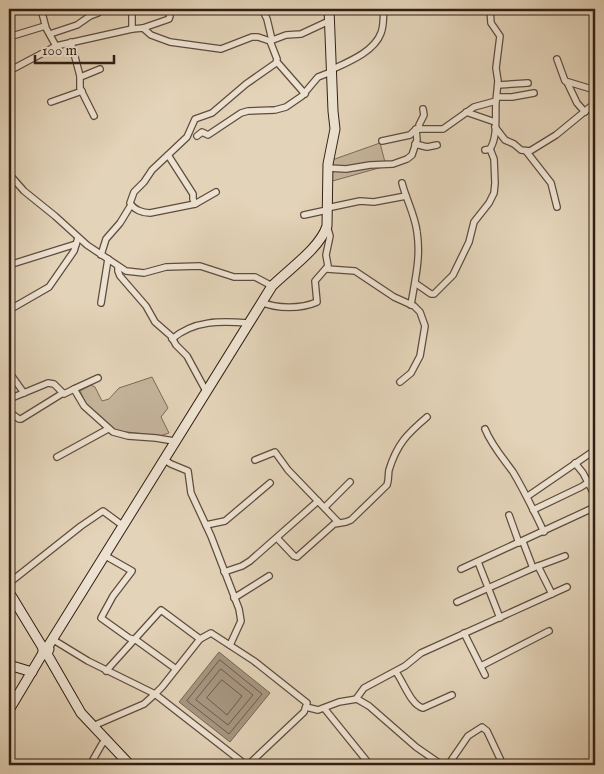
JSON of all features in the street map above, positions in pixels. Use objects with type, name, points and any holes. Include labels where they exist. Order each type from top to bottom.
[{"type":"street","points":[[41,9],[45,26],[56,46]]},
{"type":"street","points":[[132,9],[132,29]]},
{"type":"street","points":[[9,71],[56,46],[143,28],[169,18],[167,9]]},
{"type":"street","points":[[262,9],[267,19],[277,62],[305,94]]},
{"type":"street","points":[[328,265],[326,255],[330,236],[327,226],[328,168],[335,129],[329,9]]},
{"type":"street","points":[[197,136],[202,132],[208,135],[245,112],[275,110],[300,98],[318,78],[361,54],[375,42],[381,32],[384,9]]},
{"type":"street","points":[[415,283],[430,294],[434,294],[455,272],[469,242],[474,222],[489,203],[495,190],[494,159],[488,150],[492,145],[495,125],[498,85],[496,68],[500,36],[491,23],[490,9]]},
{"type":"street","points":[[50,34],[75,26],[91,15],[98,13]]},
{"type":"street","points":[[143,28],[151,35],[170,42],[218,49],[256,36],[271,41],[286,35],[301,34],[329,21]]},
{"type":"street","points":[[9,37],[45,26]]},
{"type":"street","points":[[71,42],[82,91],[94,116]]},
{"type":"street","points":[[557,59],[564,78],[577,102],[585,112]]},
{"type":"street","points":[[101,255],[106,239],[120,224],[131,205],[130,200],[134,192],[152,170],[188,135],[195,119],[212,113],[246,84],[277,62]]},
{"type":"street","points":[[80,76],[100,69]]},
{"type":"street","points":[[567,82],[595,90]]},
{"type":"street","points":[[498,85],[528,83]]},
{"type":"street","points":[[51,102],[82,91]]},
{"type":"street","points":[[382,141],[410,134],[418,129],[443,129],[478,105],[496,99],[534,93]]},
{"type":"street","points":[[526,151],[533,150],[544,144],[595,103]]},
{"type":"street","points":[[328,168],[346,169],[393,164],[410,158],[417,140],[419,125],[424,115],[423,109]]},
{"type":"street","points":[[466,112],[495,125],[505,140],[526,151],[551,183],[557,207]]},
{"type":"street","points":[[415,144],[425,146],[436,145]]},
{"type":"street","points":[[168,155],[194,195],[192,199],[196,204]]},
{"type":"street","points":[[9,174],[24,191],[56,216],[77,241],[126,270],[144,273],[169,267],[200,266],[234,278],[255,277],[275,282]]},
{"type":"street","points":[[402,183],[417,232],[418,268],[411,305]]},
{"type":"street","points":[[131,205],[150,213],[196,204],[216,192]]},
{"type":"street","points":[[304,215],[360,201],[374,202],[406,196]]},
{"type":"street","points":[[9,710],[261,302],[275,282],[321,239],[327,226]]},
{"type":"street","points":[[9,265],[77,241]]},
{"type":"street","points":[[9,310],[49,287],[74,251],[77,241]]},
{"type":"street","points":[[101,303],[108,259]]},
{"type":"street","points":[[261,302],[268,306],[289,307],[314,304],[317,301],[315,281],[328,265]]},
{"type":"street","points":[[328,265],[355,271],[420,312],[424,320],[422,349],[414,369],[400,382]]},
{"type":"street","points":[[118,266],[120,276],[146,306],[155,322],[190,360],[206,391]]},
{"type":"street","points":[[172,339],[184,330],[198,325],[222,322],[248,323]]},
{"type":"street","points":[[9,372],[24,393]]},
{"type":"street","points":[[9,414],[21,419],[62,393],[66,394],[98,378]]},
{"type":"street","points":[[9,399],[50,382],[56,385],[62,393]]},
{"type":"street","points":[[74,389],[84,406],[114,433],[174,441]]},
{"type":"street","points":[[277,538],[297,557],[331,526],[351,520],[387,485],[389,471],[401,442],[427,417]]},
{"type":"street","points":[[57,457],[108,428]]},
{"type":"street","points":[[485,429],[493,446],[528,496],[544,532]]},
{"type":"street","points":[[528,496],[595,450]]},
{"type":"street","points":[[254,460],[275,452],[288,470],[339,523]]},
{"type":"street","points":[[163,459],[188,471],[192,493],[241,614],[241,622],[230,646]]},
{"type":"street","points":[[574,463],[595,496]]},
{"type":"street","points":[[534,510],[595,478]]},
{"type":"street","points":[[325,507],[350,482]]},
{"type":"street","points":[[206,525],[225,521],[270,483]]},
{"type":"street","points":[[224,572],[246,564],[318,501]]},
{"type":"street","points":[[461,569],[595,507]]},
{"type":"street","points":[[9,583],[103,511],[122,525]]},
{"type":"street","points":[[509,515],[521,542],[552,594]]},
{"type":"street","points":[[104,555],[132,570],[113,596],[101,618],[176,669]]},
{"type":"street","points":[[457,602],[565,556]]},
{"type":"street","points":[[478,562],[500,618]]},
{"type":"street","points":[[234,598],[269,576]]},
{"type":"street","points":[[356,699],[364,688],[396,672],[421,653],[567,587]]},
{"type":"street","points":[[9,592],[46,648],[81,714],[130,765]]},
{"type":"street","points":[[106,670],[161,610],[200,639]]},
{"type":"street","points":[[482,666],[549,631]]},
{"type":"street","points":[[46,648],[106,670],[154,694],[247,765],[304,712],[307,703],[289,688],[211,633],[200,639],[162,687],[154,694],[144,704],[93,726]]},
{"type":"street","points":[[464,633],[485,675]]},
{"type":"street","points":[[9,665],[32,672]]},
{"type":"street","points":[[396,672],[411,699],[420,707],[423,708],[452,695]]},
{"type":"street","points":[[306,707],[318,710],[339,702],[356,699],[369,706],[416,747],[442,765]]},
{"type":"street","points":[[324,708],[370,765]]},
{"type":"street","points":[[448,765],[468,736],[482,727],[487,730],[503,765]]},
{"type":"street","points":[[90,765],[106,740]]},
{"type":"shaded area","points":[[380,143],[386,166],[329,182],[332,160]]},
{"type":"shaded area","points":[[152,377],[168,408],[161,417],[169,433],[160,436],[111,430],[87,406],[80,391],[91,385],[95,387],[102,401],[109,399],[119,388]]},
{"type":"water","points":[[219,652],[270,693],[230,742],[179,702]]}]
